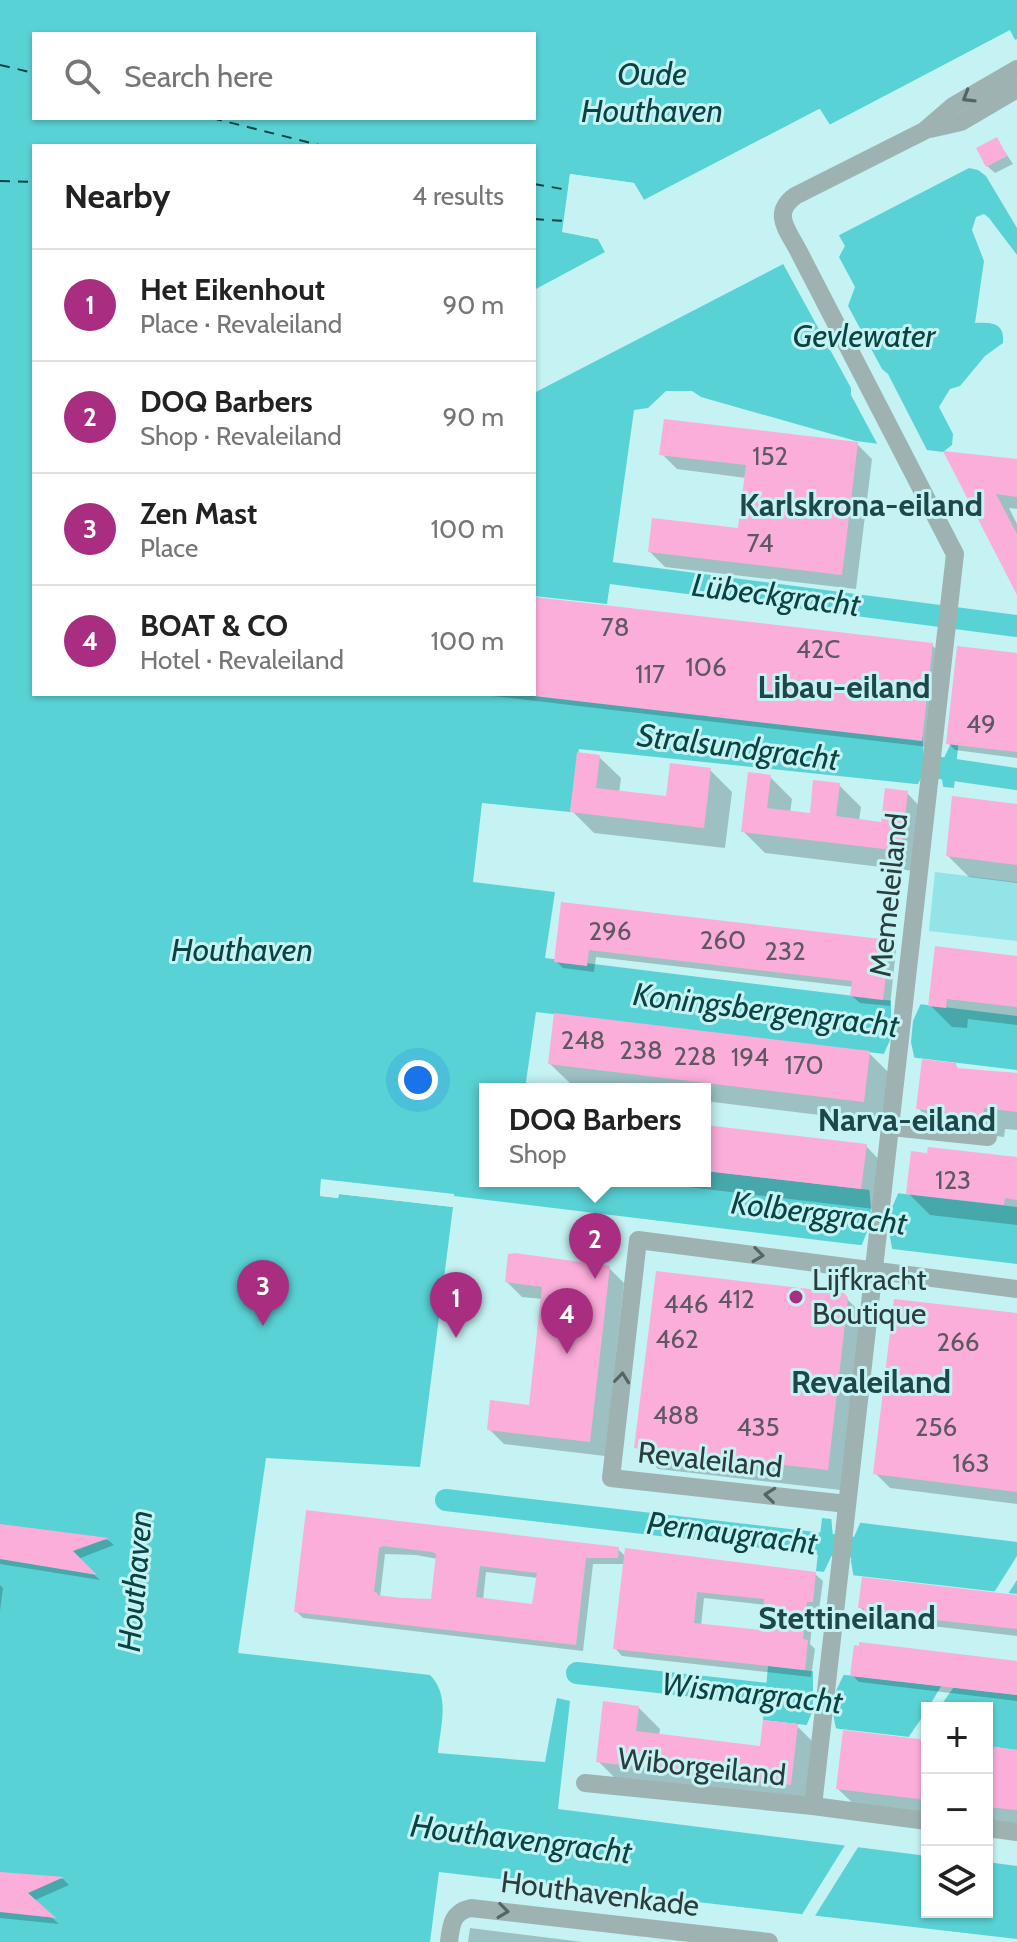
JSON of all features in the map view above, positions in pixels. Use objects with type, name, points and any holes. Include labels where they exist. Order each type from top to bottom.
[{"type":"street","points":[[924,131],[953,106],[1017,69]]},
{"type":"street","points":[[924,131],[961,122],[1017,89]]},
{"type":"street","name":"Memeleiland","points":[[875,1262],[955,554],[799,252],[782,210],[786,203],[924,131]]},
{"type":"street","points":[[891,1127],[988,1137]]},
{"type":"street","name":"Revaleiland","points":[[847,1507],[611,1478],[638,1240],[875,1262],[1017,1289]]},
{"type":"street","points":[[847,1507],[875,1262]]},
{"type":"street","name":"Wiborgeiland","points":[[813,1806],[847,1507]]},
{"type":"street","name":"Wiborgeiland","points":[[585,1783],[921,1820]]},
{"type":"street","points":[[993,1829],[1017,1832]]},
{"type":"street","name":"Houthavenkade","points":[[449,1942],[454,1918],[471,1908],[769,1942]]},
{"type":"shaded area","points":[[935,872],[1017,882],[1017,941],[929,931]]},
{"type":"water","name":"Houthaven","points":[[0,0],[1017,0],[1017,39],[1009,31],[829,125],[819,109],[644,200],[634,183],[570,174],[563,232],[598,239],[605,252],[536,289],[536,144],[32,144],[32,696],[536,695],[959,738],[954,788],[579,749],[570,812],[482,803],[473,882],[555,892],[545,958],[1017,1016],[1017,1070],[536,1012],[526,1083],[479,1083],[479,1187],[711,1187],[711,1172],[1017,1207],[1017,1264],[321,1180],[320,1196],[338,1198],[339,1194],[453,1207],[420,1467],[266,1458],[238,1653],[430,1675],[442,1702],[438,1753],[545,1762],[557,1698],[570,1701],[558,1809],[921,1855],[921,1918],[993,1918],[993,1863],[1017,1866],[1017,1939],[439,1872],[430,1942],[0,1942]]},
{"type":"water","name":"Gevlewater","points":[[969,168],[986,176],[1017,228],[1017,255],[989,218],[984,214],[976,217],[972,230],[984,261],[975,323],[996,325],[1002,331],[1003,343],[985,356],[960,386],[950,389],[939,407],[953,434],[952,445],[943,452],[856,441],[701,397],[692,391],[666,391],[648,408],[634,410],[607,604],[536,596],[536,392]]},
{"type":"water","points":[[822,1518],[1017,1542],[1017,1594],[816,1571]]},
{"type":"water","points":[[768,1666],[1017,1695],[1017,1750],[993,1747],[993,1702],[921,1702],[921,1738],[763,1720]]},
{"type":"pier","points":[[1010,30],[1015,40],[1011,42],[1008,36],[831,129],[826,128],[818,114],[645,204],[641,203],[632,187],[574,178],[567,229],[600,235],[608,251],[605,252],[598,239],[562,232],[570,174],[634,183],[644,200],[820,109],[830,125]]},
{"type":"pier","points":[[837,232],[845,246],[839,257],[855,287],[848,306],[882,369],[888,374],[928,452],[880,449],[851,395],[851,388],[781,260]]},
{"type":"pier","points":[[922,733],[954,737],[944,758],[944,791],[916,788],[922,776]]},
{"type":"pier","points":[[891,997],[922,1001],[913,1021],[911,1042],[915,1061],[882,1058],[891,1038]]},
{"type":"pier","points":[[321,1179],[454,1194],[454,1198],[325,1184],[324,1193],[335,1194],[339,1190],[453,1203],[453,1207],[339,1194],[338,1198],[320,1196]]},
{"type":"pier","points":[[869,1186],[900,1189],[891,1210],[889,1231],[893,1254],[860,1249],[869,1227]]},
{"type":"pier","points":[[831,1515],[862,1519],[853,1539],[851,1561],[854,1579],[822,1576],[831,1557]]},
{"type":"pier","points":[[1017,1556],[1017,1580],[1006,1597],[993,1594]]},
{"type":"pier","points":[[813,1667],[845,1672],[835,1693],[833,1714],[837,1733],[805,1729],[813,1710]]},
{"type":"pier","points":[[943,1683],[956,1684],[943,1702],[932,1702]]},
{"type":"pier","points":[[921,1719],[919,1742],[908,1738]]},
{"type":"pier","points":[[847,1842],[860,1844],[813,1919],[805,1919],[801,1916]]},
{"type":"building","points":[[997,137],[1007,156],[986,167],[976,148]]},
{"type":"building","points":[[664,419],[858,442],[842,575],[648,552],[652,518],[738,528],[746,465],[659,455]]},
{"type":"building","points":[[943,451],[1017,459],[1017,497],[996,494],[1017,534],[1017,595]]},
{"type":"building","points":[[536,597],[933,643],[922,741],[534,696]]},
{"type":"building","points":[[957,646],[1017,653],[1017,752],[946,744]]},
{"type":"building","points":[[577,752],[600,755],[596,788],[666,796],[670,763],[711,768],[704,828],[570,812]]},
{"type":"building","points":[[748,772],[771,775],[767,808],[810,813],[813,780],[840,783],[836,816],[881,822],[885,788],[908,791],[901,851],[741,832]]},
{"type":"building","points":[[952,796],[1017,804],[1017,865],[946,856]]},
{"type":"building","points":[[561,902],[890,940],[883,1000],[850,996],[852,981],[589,950],[587,966],[554,962]]},
{"type":"building","points":[[935,946],[1017,956],[1017,1007],[947,999],[946,1008],[928,1006]]},
{"type":"building","points":[[554,1013],[870,1051],[864,1102],[548,1064]]},
{"type":"building","points":[[922,1059],[956,1063],[957,1068],[1017,1073],[1017,1112],[984,1108],[983,1117],[916,1109]]},
{"type":"building","points":[[711,1126],[867,1144],[861,1189],[711,1172]]},
{"type":"building","points":[[928,1147],[1017,1157],[1017,1200],[1005,1198],[1004,1205],[906,1194],[911,1151],[927,1153]]},
{"type":"building","points":[[508,1254],[610,1266],[590,1442],[487,1430],[490,1400],[529,1405],[542,1287],[505,1282]]},
{"type":"building","points":[[656,1271],[844,1293],[848,1298],[828,1470],[634,1448]]},
{"type":"building","points":[[894,1299],[1017,1313],[1017,1492],[873,1474]]},
{"type":"building","points":[[306,1510],[619,1547],[618,1558],[586,1558],[576,1645],[294,1612]],"holes":[[[383,1546],[436,1554],[431,1599],[377,1595],[374,1592],[379,1548]],[[480,1566],[537,1573],[532,1604],[476,1597]]]},
{"type":"building","points":[[0,1524],[109,1538],[73,1551],[97,1575],[0,1559]]},
{"type":"building","points":[[625,1548],[816,1572],[813,1602],[807,1602],[803,1639],[808,1640],[805,1670],[613,1649]],"holes":[[[697,1592],[764,1599],[761,1630],[694,1623]]]},
{"type":"building","points":[[862,1577],[1017,1595],[1017,1629],[863,1612],[864,1608],[858,1608]]},
{"type":"building","points":[[859,1642],[1017,1661],[1017,1695],[850,1676],[854,1645],[859,1646]]},
{"type":"building","points":[[603,1701],[639,1706],[636,1731],[760,1746],[763,1720],[798,1724],[791,1785],[596,1762]]},
{"type":"building","points":[[843,1730],[921,1739],[921,1799],[836,1789]]},
{"type":"building","points":[[993,1747],[1017,1750],[1017,1810],[993,1808]]},
{"type":"building","points":[[0,1872],[64,1877],[28,1893],[56,1918],[0,1912]]},
{"type":"waterway","name":"Lübeckgracht","points":[[536,563],[1017,626]]},
{"type":"waterway","name":"Stralsundgracht","points":[[927,766],[1017,779]]},
{"type":"waterway","name":"Pernaugracht","points":[[446,1500],[849,1547]]},
{"type":"waterway","name":"Wismargracht","points":[[577,1673],[795,1697]]},
{"type":"ferry route","points":[[0,65],[32,73]]},
{"type":"ferry route","points":[[220,120],[315,144]]},
{"type":"ferry route","points":[[0,181],[32,182]]},
{"type":"ferry route","points":[[536,184],[568,190]]},
{"type":"ferry route","points":[[536,219],[564,221]]},
{"type":"place","name":"DOQ Barbers","points":[[595,1279]]},
{"type":"place","name":"Lijfkracht Boutique","points":[[796,1297]]},
{"type":"place","name":"Zen Mast","points":[[263,1326]]},
{"type":"place","name":"Het Eikenhout","points":[[456,1338]]},
{"type":"place","name":"BOAT & CO","points":[[567,1354]]},
{"type":"district","name":"Karlskrona-eiland","points":[[861,505]]},
{"type":"district","name":"Libau-eiland","points":[[844,687]]},
{"type":"district","name":"Narva-eiland","points":[[907,1120]]},
{"type":"district","name":"Revaleiland","points":[[871,1382]]},
{"type":"district","name":"Stettineiland","points":[[847,1618]]},
{"type":"water label","name":"Oude Houthaven","points":[[652,92]]},
{"type":"water label","name":"Koningsbergengracht","points":[[766,1010]]},
{"type":"water label","name":"Kolberggracht","points":[[819,1213]]},
{"type":"water label","name":"Houthavengracht","points":[[521,1839]]}]
